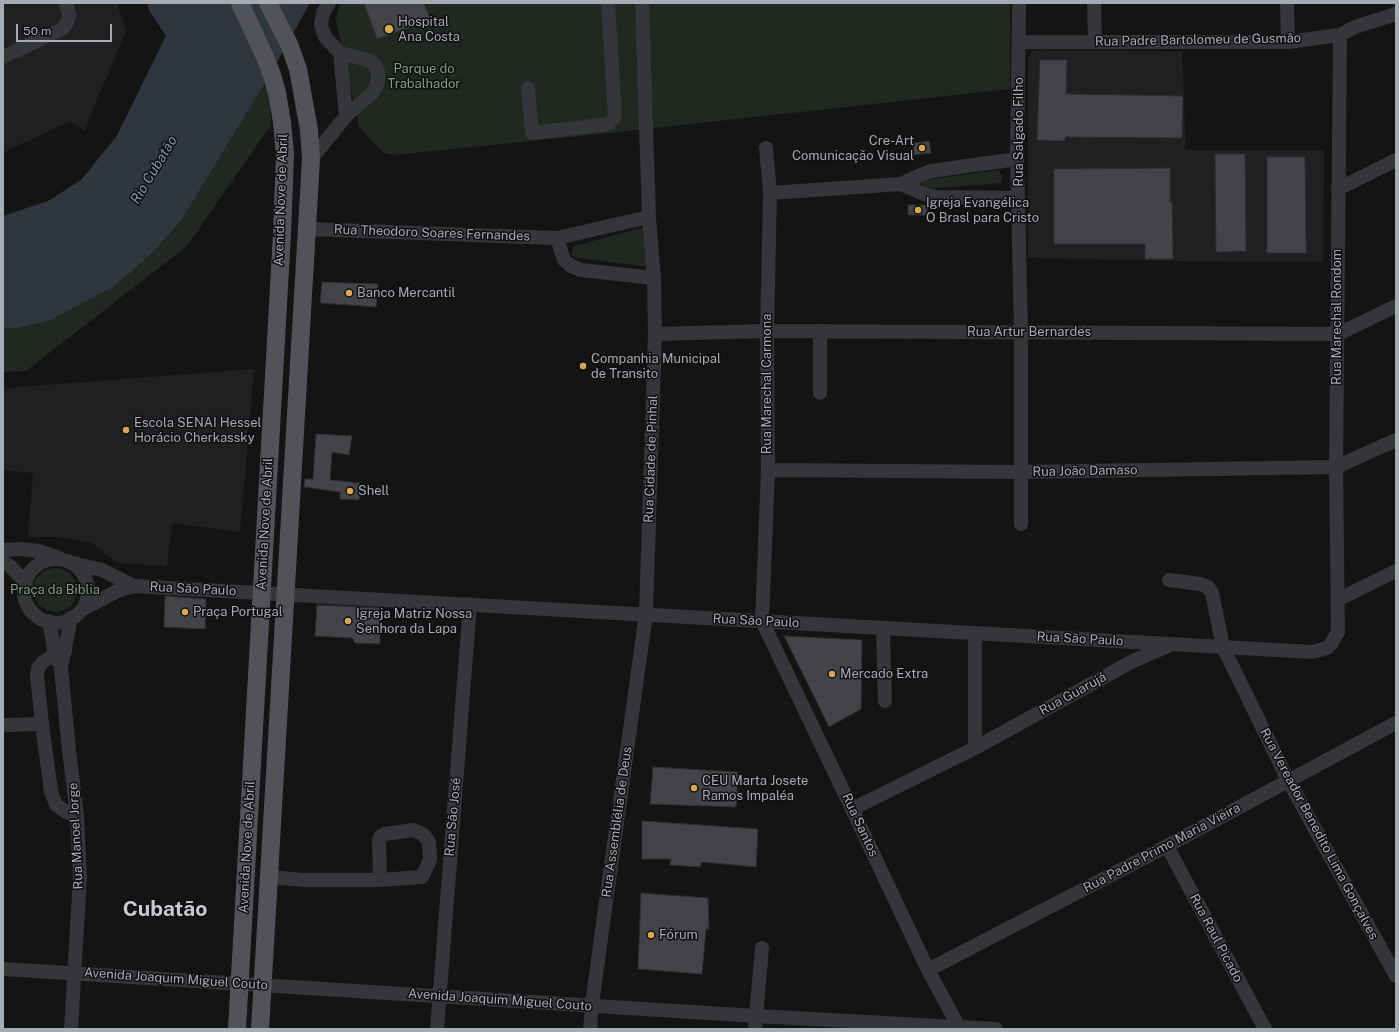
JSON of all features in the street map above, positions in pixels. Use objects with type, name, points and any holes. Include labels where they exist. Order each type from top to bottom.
[{"type":"main road","name":"Avenida Nove de Abril","points":[[236,1029],[262,593],[285,154],[277,93],[266,57],[240,3]]},
{"type":"main road","name":"Avenida Nove de Abril","points":[[260,1029],[311,159],[309,130],[298,69],[289,44],[268,3]]},
{"type":"main road","points":[[283,206],[293,224],[307,229]]},
{"type":"street","points":[[3,57],[62,29],[67,23],[69,15],[66,3]]},
{"type":"street","points":[[311,159],[346,116],[372,93],[378,80],[378,71],[374,64],[368,60],[340,53],[325,37],[321,25],[323,14],[329,3]]},
{"type":"street","points":[[528,88],[532,132],[609,123],[614,116],[608,3]]},
{"type":"street","name":"Rua Cidade de Pinhal","points":[[642,3],[648,217],[654,278],[655,334],[646,614]]},
{"type":"street","name":"Rua Salgado Filho","points":[[1019,3],[1020,42],[1017,159],[1021,332],[1021,524]]},
{"type":"street","points":[[1094,3],[1095,41]]},
{"type":"street","points":[[1287,3],[1288,42]]},
{"type":"street","name":"Rua Padre Bartolomeu de Gusmão","points":[[1020,42],[1288,42],[1340,35],[1355,27],[1394,11]]},
{"type":"street","name":"Rua Marechal Rondom","points":[[1337,600],[1336,467],[1340,35]]},
{"type":"street","points":[[340,53],[346,116]]},
{"type":"street","points":[[309,130],[336,129]]},
{"type":"street","name":"Rua Marechal Carmona","points":[[762,621],[768,470],[767,331],[770,193],[766,148]]},
{"type":"street","points":[[770,193],[901,184],[921,174],[931,171],[1017,159]]},
{"type":"street","points":[[1338,189],[1396,160]]},
{"type":"street","points":[[901,184],[924,194],[936,197],[1018,198]]},
{"type":"street","name":"Rua Theodoro Soares Fernandes","points":[[307,229],[556,238],[648,217]]},
{"type":"street","points":[[556,238],[564,260],[571,266],[582,270],[654,278]]},
{"type":"street","name":"Rua Artur Bernardes","points":[[655,334],[820,331],[1338,334],[1396,306]]},
{"type":"street","points":[[820,331],[820,393]]},
{"type":"street","name":"Rua João Damaso","points":[[768,470],[1021,472],[1336,467],[1396,440]]},
{"type":"street","name":"Rua São Paulo","points":[[3,550],[18,549],[50,554],[67,561],[102,570],[134,586]]},
{"type":"street","points":[[52,559],[67,561],[78,567],[86,580],[88,595],[83,609],[72,618],[64,621],[49,621],[36,614],[29,607],[26,598],[26,583],[29,574],[35,567],[43,562],[52,559]]},
{"type":"street","points":[[3,561],[26,583]]},
{"type":"street","points":[[1337,600],[1396,571]]},
{"type":"street","name":"Rua Vereador Benedito Lima Gonçalves","points":[[1169,580],[1200,584],[1208,587],[1212,593],[1223,647],[1288,780],[1396,976]]},
{"type":"street","name":"Rua São Paulo","points":[[83,609],[117,591],[134,586],[1312,652],[1327,648],[1338,632],[1337,600]]},
{"type":"street","name":"Rua São José","points":[[437,1029],[470,604]]},
{"type":"street","name":"Rua Assemblélia de Deus","points":[[590,1029],[592,1005],[646,614]]},
{"type":"street","name":"Rua Manoel Jorge","points":[[60,652],[72,618]]},
{"type":"street","name":"Rua Manoel Jorge","points":[[49,621],[60,652],[77,816],[80,876],[71,1029]]},
{"type":"street","name":"Rua Santos","points":[[762,621],[928,970],[959,1028]]},
{"type":"street","points":[[883,628],[885,701]]},
{"type":"street","points":[[975,633],[975,748]]},
{"type":"street","name":"Rua Guarujá","points":[[852,809],[975,748],[1133,661],[1172,644]]},
{"type":"street","points":[[60,652],[43,662],[38,668],[37,675],[42,724],[51,791],[56,805],[66,812],[77,816]]},
{"type":"street","points":[[4,724],[42,724]]},
{"type":"street","name":"Rua Padre Primo Maria Vieira","points":[[928,970],[1167,846],[1288,780],[1396,724]]},
{"type":"street","points":[[269,877],[304,880],[380,880],[422,877],[430,860],[429,842],[423,834],[413,830],[385,834],[380,837],[378,843],[380,880]]},
{"type":"street","name":"Rua Raul Picado","points":[[1167,846],[1265,1029]]},
{"type":"street","points":[[756,1022],[762,948]]},
{"type":"street","name":"Avenida Joaquim Miguel Couto","points":[[3,969],[592,1005],[756,1022],[996,1029]]},
{"type":"shaded area","points":[[3,3],[117,3],[126,31],[84,131],[70,121],[3,153]]},
{"type":"shaded area","points":[[1033,50],[1182,51],[1186,150],[1324,150],[1323,262],[1028,258],[1028,57]]},
{"type":"shaded area","name":"Escola SENAI Hessel Horácio Cherkassky","points":[[254,369],[240,532],[172,523],[167,566],[117,563],[92,543],[59,537],[28,537],[33,473],[3,470],[3,389]]},
{"type":"green space","name":"Parque do Trabalhador","points":[[340,3],[1010,3],[1010,89],[393,155],[383,153],[359,127],[336,20]]},
{"type":"green space","points":[[268,78],[271,125],[187,246],[26,371],[3,372],[3,328],[17,328],[51,320],[111,288],[155,250],[181,221]]},
{"type":"green space","points":[[999,170],[1002,176],[1001,183],[923,189],[922,180]]},
{"type":"green space","points":[[645,227],[649,267],[577,258],[571,254],[574,246]]},
{"type":"green space","name":"Praça da Biblia","points":[[51,568],[59,568],[64,569],[71,574],[76,581],[76,599],[71,606],[64,611],[51,612],[43,609],[36,602],[33,594],[33,586],[36,578],[43,571]]},
{"type":"water","name":"Rio Cubatão","points":[[147,3],[310,3],[268,78],[181,221],[155,250],[111,288],[51,320],[17,328],[3,328],[3,216],[48,201],[81,180],[116,137],[166,36],[150,12]]},
{"type":"building","name":"Hospital Ana Costa","points":[[364,3],[424,3],[431,20],[377,39]]},
{"type":"building","points":[[1040,60],[1067,60],[1066,94],[1183,96],[1182,138],[1065,137],[1065,141],[1037,140]]},
{"type":"building","name":"Cre-Art Comunicação Visual","points":[[929,141],[931,153],[914,155],[913,143]]},
{"type":"building","points":[[1215,154],[1245,154],[1246,251],[1216,252]]},
{"type":"building","points":[[1267,157],[1305,157],[1306,253],[1267,253]]},
{"type":"building","points":[[1170,168],[1173,259],[1145,259],[1145,244],[1054,244],[1054,169]]},
{"type":"building","name":"Igreja Evangélica O Brasl para Cristo","points":[[908,205],[927,205],[927,215],[908,215]]},
{"type":"building","name":"Banco Mercantil","points":[[322,282],[378,284],[376,307],[320,303]]},
{"type":"building","name":"Shell","points":[[316,434],[352,436],[349,455],[332,452],[330,480],[360,483],[359,500],[340,499],[340,492],[304,487],[305,479],[313,479]]},
{"type":"building","name":"Praça Portugal","points":[[165,596],[206,599],[205,629],[164,627]]},
{"type":"building","name":"Igreja Matriz Nossa Senhora da Lapa","points":[[317,605],[380,608],[380,644],[355,643],[352,638],[315,636]]},
{"type":"building","name":"Mercado Extra","points":[[784,636],[862,640],[861,709],[829,727]]},
{"type":"building","name":"CEU Marta Josete Ramos Impaléa","points":[[653,767],[738,772],[736,807],[650,804]]},
{"type":"building","points":[[642,821],[758,829],[756,867],[702,862],[700,867],[670,865],[671,859],[642,859]]},
{"type":"building","name":"Fórum","points":[[641,893],[708,898],[709,929],[706,929],[702,974],[638,969]]},
{"type":"place","name":"Hospital Ana Costa","points":[[389,29]]},
{"type":"place","name":"Cre-Art Comunicação Visual","points":[[922,148]]},
{"type":"place","name":"Igreja Evangélica O Brasl para Cristo","points":[[918,210]]},
{"type":"place","name":"Banco Mercantil","points":[[349,293]]},
{"type":"place","name":"Companhia Municipal de Transito","points":[[583,366]]},
{"type":"place","name":"Escola SENAI Hessel Horácio Cherkassky","points":[[126,430]]},
{"type":"place","name":"Shell","points":[[350,491]]},
{"type":"place","name":"Praça Portugal","points":[[185,612]]},
{"type":"place","name":"Igreja Matriz Nossa Senhora da Lapa","points":[[348,621]]},
{"type":"place","name":"Mercado Extra","points":[[832,674]]},
{"type":"place","name":"CEU Marta Josete Ramos Impaléa","points":[[694,788]]},
{"type":"place","name":"Fórum","points":[[651,935]]},
{"type":"district","name":"Cubatão","points":[[165,910]]}]
